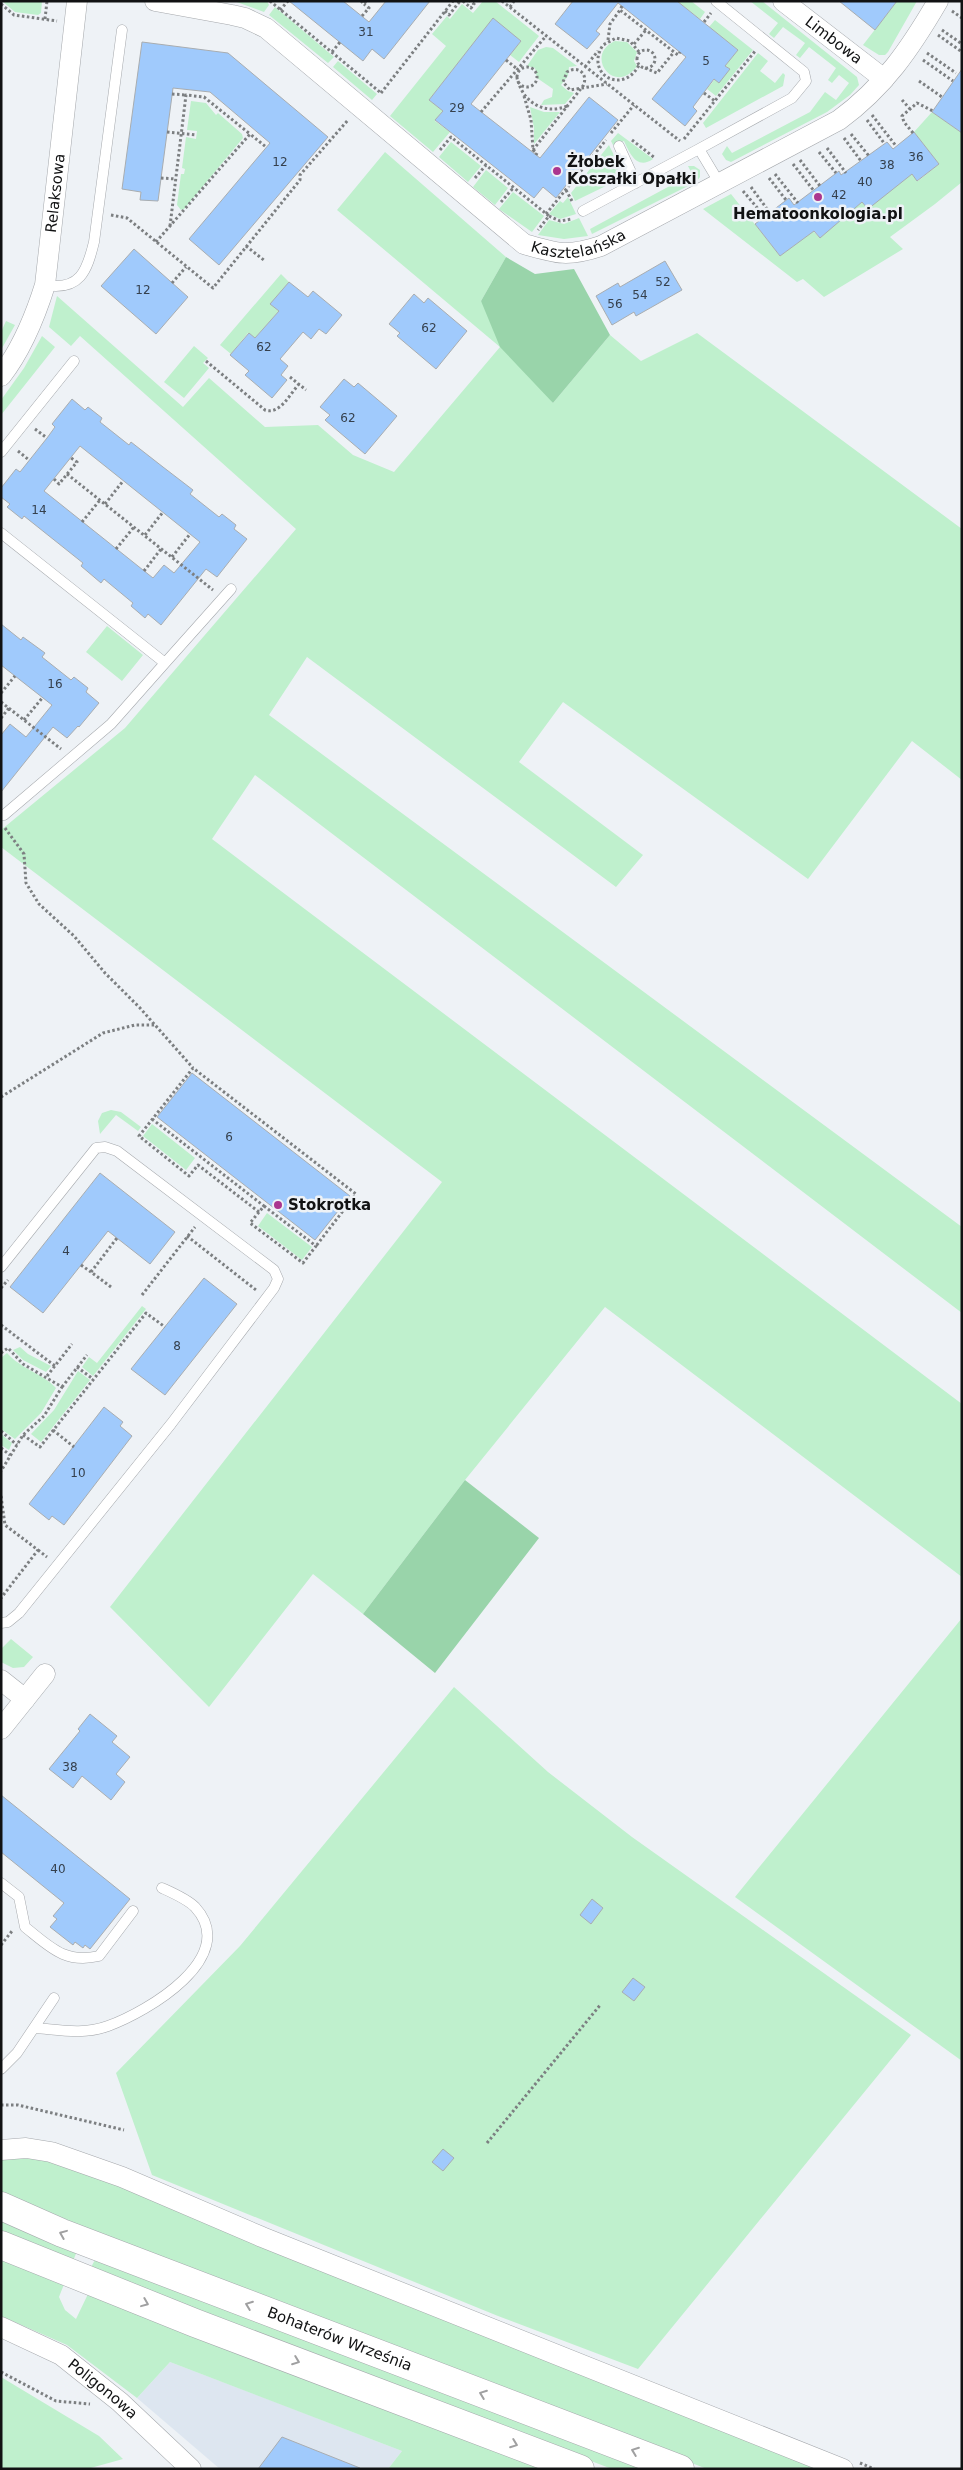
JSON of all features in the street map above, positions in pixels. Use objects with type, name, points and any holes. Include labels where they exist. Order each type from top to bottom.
[{"type":"main road","name":"Bohaterów Września","points":[[1,2206],[62,2233],[680,2469]]},
{"type":"main road","points":[[1,2245],[99,2285],[580,2469]]},
{"type":"street","name":"Relaksowa","points":[[1,376],[19,350],[32,323],[45,285],[77,1]]},
{"type":"street","name":"Kasztelańska","points":[[155,1],[245,18],[266,28],[524,244],[560,254],[586,251],[601,246],[730,185],[839,120],[860,104],[884,80],[913,44],[938,1]]},
{"type":"street","name":"Limbowa","points":[[783,1],[884,80]]},
{"type":"street","points":[[1,1729],[45,1674]]},
{"type":"street","points":[[1,1680],[25,1699]]},
{"type":"street","points":[[1,2150],[26,2148],[51,2152],[122,2178],[262,2237],[843,2469]]},
{"type":"street","name":"Poligonowa","points":[[1,2327],[61,2355],[120,2402],[191,2469]]},
{"type":"lane","points":[[583,211],[792,98],[806,81],[804,72],[716,1]]},
{"type":"lane","points":[[45,285],[69,284],[85,273],[94,242],[122,30]]},
{"type":"lane","points":[[619,146],[636,183]]},
{"type":"lane","points":[[699,149],[730,185]]},
{"type":"lane","points":[[1,452],[74,361]]},
{"type":"lane","points":[[1,533],[165,663]]},
{"type":"lane","points":[[1,815],[4,815],[111,724],[231,590]]},
{"type":"lane","points":[[1,1267],[96,1148],[105,1147],[117,1151],[274,1270],[278,1279],[274,1288],[171,1424],[19,1613],[8,1622],[1,1623]]},
{"type":"lane","points":[[1,1883],[19,1897],[25,1927],[60,1955],[80,1959],[99,1956],[133,1911]]},
{"type":"lane","points":[[36,2028],[80,2032],[108,2026],[157,2002],[180,1983],[204,1956],[208,1941],[204,1919],[194,1906],[162,1888]]},
{"type":"lane","points":[[1,2069],[17,2053],[36,2028],[54,1998]]},
{"type":"path","points":[[45,19],[47,1]]},
{"type":"path","points":[[270,1],[381,93]]},
{"type":"path","points":[[280,10],[288,1]]},
{"type":"path","points":[[376,99],[453,1]]},
{"type":"path","points":[[445,11],[449,15],[461,1],[471,8],[474,4],[470,1]]},
{"type":"path","points":[[502,1],[682,140],[756,49]]},
{"type":"path","points":[[510,7],[514,1]]},
{"type":"path","points":[[362,16],[369,8],[364,2]]},
{"type":"path","points":[[1,4],[14,15],[60,21],[64,16]]},
{"type":"path","points":[[608,40],[610,24],[621,8],[678,55],[680,52]]},
{"type":"path","points":[[704,22],[711,13]]},
{"type":"path","points":[[935,25],[962,44]]},
{"type":"path","points":[[634,44],[646,30]]},
{"type":"path","points":[[931,31],[962,52]]},
{"type":"path","points":[[481,112],[546,36]]},
{"type":"path","points":[[586,67],[608,40],[623,38],[634,44],[639,52]]},
{"type":"path","points":[[332,52],[340,42]]},
{"type":"path","points":[[602,45],[598,51],[598,66],[606,77],[619,81],[625,79],[641,66],[652,65],[654,56],[649,50],[639,52]]},
{"type":"path","points":[[920,49],[956,73]]},
{"type":"path","points":[[639,52],[637,58],[641,66],[657,73],[674,52]]},
{"type":"path","points":[[916,55],[954,82]]},
{"type":"path","points":[[506,60],[516,69],[518,74],[518,81],[530,120],[533,150],[537,153],[536,155]]},
{"type":"path","points":[[518,74],[522,69],[528,68],[534,70],[537,78],[534,84],[528,87],[522,86],[518,81]]},
{"type":"path","points":[[533,150],[583,86],[585,80],[580,70],[573,68],[567,72],[563,78],[567,88],[574,90],[583,86],[608,84]]},
{"type":"path","points":[[919,80],[942,97]]},
{"type":"path","points":[[704,93],[715,101]]},
{"type":"path","points":[[172,94],[204,97],[266,147]]},
{"type":"path","points":[[170,226],[186,95]]},
{"type":"path","points":[[524,96],[538,106],[552,109],[568,105]]},
{"type":"path","points":[[538,106],[541,100]]},
{"type":"path","points":[[902,100],[910,109]]},
{"type":"path","points":[[913,133],[904,122],[902,116],[917,103],[928,110],[930,108],[933,110]]},
{"type":"path","points":[[533,236],[634,104]]},
{"type":"path","points":[[869,110],[896,146]]},
{"type":"path","points":[[98,212],[127,218],[213,288],[300,180],[300,175],[352,116]]},
{"type":"path","points":[[863,116],[884,144]]},
{"type":"path","points":[[616,127],[623,133]]},
{"type":"path","points":[[846,128],[869,156]]},
{"type":"path","points":[[167,132],[196,135]]},
{"type":"path","points":[[839,132],[861,161]]},
{"type":"path","points":[[156,242],[250,134]]},
{"type":"path","points":[[434,157],[451,137],[548,215],[560,221],[574,218]]},
{"type":"path","points":[[630,138],[666,166]]},
{"type":"path","points":[[822,142],[846,173]]},
{"type":"path","points":[[814,146],[836,173]]},
{"type":"path","points":[[797,156],[820,186]]},
{"type":"path","points":[[790,160],[814,191]]},
{"type":"path","points":[[474,179],[486,165]]},
{"type":"path","points":[[772,170],[798,203]]},
{"type":"path","points":[[765,173],[786,200]]},
{"type":"path","points":[[161,178],[176,179]]},
{"type":"path","points":[[747,182],[770,213]]},
{"type":"path","points":[[496,209],[513,185]]},
{"type":"path","points":[[730,185],[764,217]]},
{"type":"path","points":[[246,246],[265,261]]},
{"type":"path","points":[[172,283],[186,266]]},
{"type":"path","points":[[206,361],[265,410],[271,412],[277,410],[299,384]]},
{"type":"path","points":[[290,377],[306,390]]},
{"type":"path","points":[[34,428],[47,438]]},
{"type":"path","points":[[17,450],[29,460]]},
{"type":"path","points":[[54,479],[60,484],[77,462],[71,458]]},
{"type":"path","points":[[68,474],[223,598]]},
{"type":"path","points":[[105,504],[123,481]]},
{"type":"path","points":[[82,522],[100,500]]},
{"type":"path","points":[[145,535],[163,512]]},
{"type":"path","points":[[116,549],[134,527]]},
{"type":"path","points":[[172,557],[190,534]]},
{"type":"path","points":[[144,571],[161,549]]},
{"type":"path","points":[[1,693],[15,676]]},
{"type":"path","points":[[24,720],[43,698]]},
{"type":"path","points":[[1,702],[71,758]]},
{"type":"path","points":[[1,718],[9,708]]},
{"type":"path","points":[[1,824],[24,854],[26,883],[39,904],[74,936],[104,973],[155,1025],[193,1068],[356,1194],[303,1263],[250,1223],[264,1206]]},
{"type":"path","points":[[1,1098],[103,1033],[135,1025],[155,1025]]},
{"type":"path","points":[[193,1068],[139,1136],[189,1176],[198,1165],[259,1212]]},
{"type":"path","points":[[152,1119],[316,1246]]},
{"type":"path","points":[[142,1295],[196,1225],[189,1220]]},
{"type":"path","points":[[187,1236],[257,1291],[251,1299]]},
{"type":"path","points":[[91,1272],[117,1238]]},
{"type":"path","points":[[82,1265],[111,1287]]},
{"type":"path","points":[[1,1288],[13,1273]]},
{"type":"path","points":[[23,1435],[40,1447],[146,1313],[165,1327]]},
{"type":"path","points":[[1,1325],[55,1366]]},
{"type":"path","points":[[47,1376],[72,1344]]},
{"type":"path","points":[[1,1353],[8,1348],[23,1364],[47,1376],[62,1387]]},
{"type":"path","points":[[1,1471],[23,1435],[44,1416],[62,1387],[86,1355]]},
{"type":"path","points":[[77,1367],[93,1379]]},
{"type":"path","points":[[53,1430],[74,1447]]},
{"type":"path","points":[[1,1431],[17,1445]]},
{"type":"path","points":[[1,1448],[10,1455]]},
{"type":"path","points":[[1,1496],[5,1525],[49,1558],[53,1554]]},
{"type":"path","points":[[1,1598],[38,1550]]},
{"type":"path","points":[[488,2143],[601,2004]]},
{"type":"path","points":[[1,2105],[18,2105],[124,2130]]},
{"type":"path","points":[[1,2372],[56,2401],[86,2404],[120,2402]]},
{"type":"shaded area","points":[[170,2362],[402,2451],[388,2469],[220,2469],[137,2398]]},
{"type":"green space","points":[[2,1],[42,1],[41,13],[38,15],[15,12]]},
{"type":"green space","points":[[234,1],[267,1],[269,5],[264,12]]},
{"type":"green space","points":[[483,1],[495,1],[539,36],[519,62],[510,55],[521,41],[493,19],[429,100],[443,111],[435,121],[450,132],[433,152],[390,116],[446,46],[432,34],[447,16],[450,19],[462,4],[473,13]]},
{"type":"green space","points":[[677,1],[691,1],[705,12],[700,19]]},
{"type":"green space","points":[[750,1],[762,1],[857,77],[859,85],[850,95],[827,112],[731,162],[726,160],[722,154],[727,146],[732,153],[810,112],[825,92],[836,100],[849,83],[839,75],[832,83],[828,80],[836,68],[809,47],[800,58],[796,55],[805,43],[783,27],[774,38],[769,34],[778,23]]},
{"type":"green space","points":[[897,1],[917,1],[888,52],[885,55],[879,55],[863,45]]},
{"type":"green space","points":[[275,7],[334,57],[328,63],[269,15]]},
{"type":"green space","points":[[715,20],[753,50],[716,96],[707,89],[715,79],[730,69],[725,66],[738,50],[709,27]]},
{"type":"green space","points":[[615,41],[627,42],[637,52],[634,61],[637,66],[628,74],[620,77],[612,75],[602,63],[602,55],[606,47]]},
{"type":"green space","points":[[546,47],[553,48],[577,66],[569,67],[568,76],[561,85],[574,93],[565,104],[541,105],[544,100],[552,97],[553,89],[537,78],[535,68],[527,66],[538,50]]},
{"type":"green space","points":[[758,53],[768,61],[760,71],[775,83],[783,73],[785,75],[783,86],[706,128],[703,123]]},
{"type":"green space","points":[[338,61],[377,94],[372,100],[333,67]]},
{"type":"green space","points":[[191,101],[206,103],[216,115],[218,113],[242,134],[243,138],[184,209],[181,210],[177,205],[181,174],[184,174],[185,169],[182,168],[186,137],[196,139],[197,131],[187,130]]},
{"type":"green space","points":[[530,107],[544,112],[560,112],[534,144],[534,128]]},
{"type":"green space","points":[[932,112],[962,133],[962,182],[890,237],[903,249],[824,297],[803,279],[797,282],[703,209],[731,194],[780,256],[813,231],[820,238],[862,202],[868,209],[910,172],[918,181],[939,164],[914,132]]},
{"type":"green space","points":[[618,133],[653,159],[643,163],[638,162],[624,141],[613,145],[611,141]]},
{"type":"green space","points":[[451,142],[481,166],[468,182],[439,157]]},
{"type":"green space","points":[[609,145],[618,164],[616,178],[612,183],[575,201],[571,193]]},
{"type":"green space","points":[[385,152],[506,257],[481,301],[553,403],[610,335],[641,361],[697,333],[962,529],[962,780],[912,741],[808,879],[563,702],[519,762],[643,855],[616,887],[307,657],[269,715],[962,1227],[962,1313],[255,775],[212,839],[962,1404],[962,1577],[605,1307],[465,1480],[363,1614],[313,1574],[209,1707],[110,1607],[442,1182],[1,847],[1,830],[125,728],[296,529],[80,336],[71,346],[49,327],[57,296],[183,407],[209,378],[265,427],[318,425],[353,455],[394,472],[500,347],[337,210]]},
{"type":"green space","points":[[688,166],[694,166],[700,170],[700,177],[696,182],[592,234],[590,229],[692,174]]},
{"type":"green space","points":[[486,170],[508,188],[495,205],[473,187]]},
{"type":"green space","points":[[513,192],[544,216],[532,232],[499,209]]},
{"type":"green space","points":[[568,197],[576,214],[560,219],[549,214],[560,201],[563,203]]},
{"type":"green space","points":[[579,218],[588,236],[564,239],[538,235],[549,220],[564,224]]},
{"type":"green space","points":[[506,257],[535,274],[574,269],[610,335],[553,403],[500,347],[481,301]]},
{"type":"green space","points":[[281,274],[289,282],[271,304],[279,311],[255,338],[248,333],[231,354],[220,345]]},
{"type":"green space","points":[[6,321],[15,325],[1,350],[1,332]]},
{"type":"green space","points":[[42,336],[55,347],[1,415],[1,400],[24,368]]},
{"type":"green space","points":[[194,346],[208,358],[203,363],[209,368],[184,398],[164,382]]},
{"type":"green space","points":[[107,626],[143,655],[122,681],[86,652]]},
{"type":"green space","points":[[111,1110],[121,1112],[141,1127],[138,1131],[116,1115],[100,1134],[98,1121],[102,1113]]},
{"type":"green space","points":[[152,1124],[195,1158],[186,1170],[143,1136]]},
{"type":"green space","points":[[267,1213],[312,1247],[302,1260],[258,1226]]},
{"type":"green space","points":[[142,1306],[146,1309],[93,1376],[82,1367],[89,1357],[97,1363]]},
{"type":"green space","points":[[20,1347],[28,1354],[51,1366],[46,1372],[23,1360],[13,1350]]},
{"type":"green space","points":[[7,1353],[56,1388],[41,1413],[15,1439],[1,1429],[1,1358]]},
{"type":"green space","points":[[78,1371],[90,1380],[41,1442],[31,1434],[54,1410]]},
{"type":"green space","points":[[1,1434],[12,1443],[9,1450],[1,1445]]},
{"type":"green space","points":[[465,1480],[539,1538],[435,1673],[363,1614]]},
{"type":"green space","points":[[962,1618],[962,2061],[735,1897]]},
{"type":"green space","points":[[11,1639],[33,1657],[24,1667],[13,1668],[1,1662],[1,1649]]},
{"type":"green space","points":[[454,1687],[548,1772],[632,1837],[911,2035],[638,2369],[498,2316],[152,2175],[116,2073],[240,1946]]},
{"type":"green space","points":[[25,2155],[63,2164],[825,2469],[707,2469],[86,2228],[59,2297],[65,2310],[76,2319],[88,2294],[552,2469],[388,2469],[402,2451],[170,2362],[137,2398],[67,2345],[1,2316],[1,2159]]},
{"type":"green space","points":[[96,2258],[646,2469],[612,2469],[90,2269]]},
{"type":"green space","points":[[1,2377],[99,2436],[123,2459],[87,2469],[1,2469]]},
{"type":"building","points":[[289,1],[343,1],[369,22],[386,1],[430,1],[384,59],[372,49],[363,61]]},
{"type":"building","points":[[573,1],[677,1],[738,50],[725,66],[730,69],[719,83],[714,79],[693,107],[697,111],[685,126],[652,99],[686,57],[618,3],[596,31],[600,34],[587,49],[555,24]]},
{"type":"building","points":[[839,1],[897,1],[875,30]]},
{"type":"building","points":[[493,18],[521,41],[471,104],[540,158],[589,97],[618,120],[556,198],[543,187],[534,198],[435,120],[443,111],[429,100]]},
{"type":"building","points":[[142,42],[228,53],[328,137],[219,265],[189,239],[270,143],[210,92],[173,88],[158,201],[140,200],[141,192],[122,189]]},
{"type":"building","points":[[962,69],[962,133],[932,112]]},
{"type":"building","points":[[914,132],[939,164],[917,181],[912,174],[868,209],[862,202],[820,238],[814,231],[780,256],[755,224],[789,198],[794,205],[839,171],[841,175],[887,142],[893,149]]},
{"type":"building","points":[[134,249],[188,297],[156,334],[101,286]]},
{"type":"building","points":[[665,261],[682,290],[636,316],[634,312],[612,325],[596,296],[618,283],[620,287]]},
{"type":"building","points":[[289,282],[308,297],[313,291],[342,315],[326,334],[319,329],[311,339],[303,332],[280,359],[288,366],[281,375],[287,380],[272,398],[245,375],[249,371],[230,355],[249,333],[255,338],[279,311],[270,304]]},
{"type":"building","points":[[414,294],[424,303],[428,298],[467,331],[436,369],[397,336],[400,333],[389,324]]},
{"type":"building","points":[[344,379],[354,387],[358,383],[397,416],[365,454],[325,420],[330,415],[320,407]]},
{"type":"building","points":[[72,399],[85,410],[88,407],[102,418],[100,422],[129,445],[131,442],[193,490],[190,494],[219,517],[222,514],[236,525],[234,529],[247,539],[217,577],[206,569],[161,625],[148,614],[145,618],[131,606],[133,603],[104,579],[101,583],[81,566],[83,563],[24,516],[22,519],[7,507],[10,504],[1,497],[1,488],[16,469],[20,472],[55,427],[52,424]],"holes":[[[80,446],[200,542],[174,573],[164,565],[153,578],[44,491]]]},
{"type":"building","points":[[1,624],[21,640],[23,637],[45,653],[42,657],[71,680],[74,677],[88,688],[86,692],[99,703],[67,738],[53,727],[1,792],[1,735],[10,724],[26,737],[52,705],[1,665]]},
{"type":"building","points":[[192,1073],[350,1196],[315,1240],[157,1117]]},
{"type":"building","points":[[100,1173],[175,1232],[150,1264],[108,1231],[43,1313],[10,1287]]},
{"type":"building","points":[[204,1278],[237,1304],[165,1395],[131,1369]]},
{"type":"building","points":[[104,1407],[123,1422],[120,1426],[132,1436],[64,1525],[52,1516],[49,1520],[29,1504]]},
{"type":"building","points":[[90,1714],[117,1736],[112,1742],[130,1757],[116,1774],[125,1782],[111,1800],[82,1776],[73,1788],[49,1769],[80,1731],[78,1729]]},
{"type":"building","points":[[1,1795],[130,1899],[90,1949],[85,1945],[83,1948],[75,1942],[73,1945],[50,1927],[57,1919],[53,1916],[64,1903],[1,1852]]},
{"type":"building","points":[[592,1899],[603,1908],[591,1924],[580,1915]]},
{"type":"building","points":[[633,1978],[645,1987],[634,2001],[622,1992]]},
{"type":"building","points":[[443,2149],[454,2158],[443,2171],[432,2162]]},
{"type":"building","points":[[282,2437],[360,2468],[360,2469],[258,2469]]},
{"type":"place","name":"Żłobek Koszałki Opałki","points":[[557,171]]},
{"type":"place","name":"Hematoonkologia.pl","points":[[818,197]]},
{"type":"place","name":"Stokrotka","points":[[278,1205]]}]
